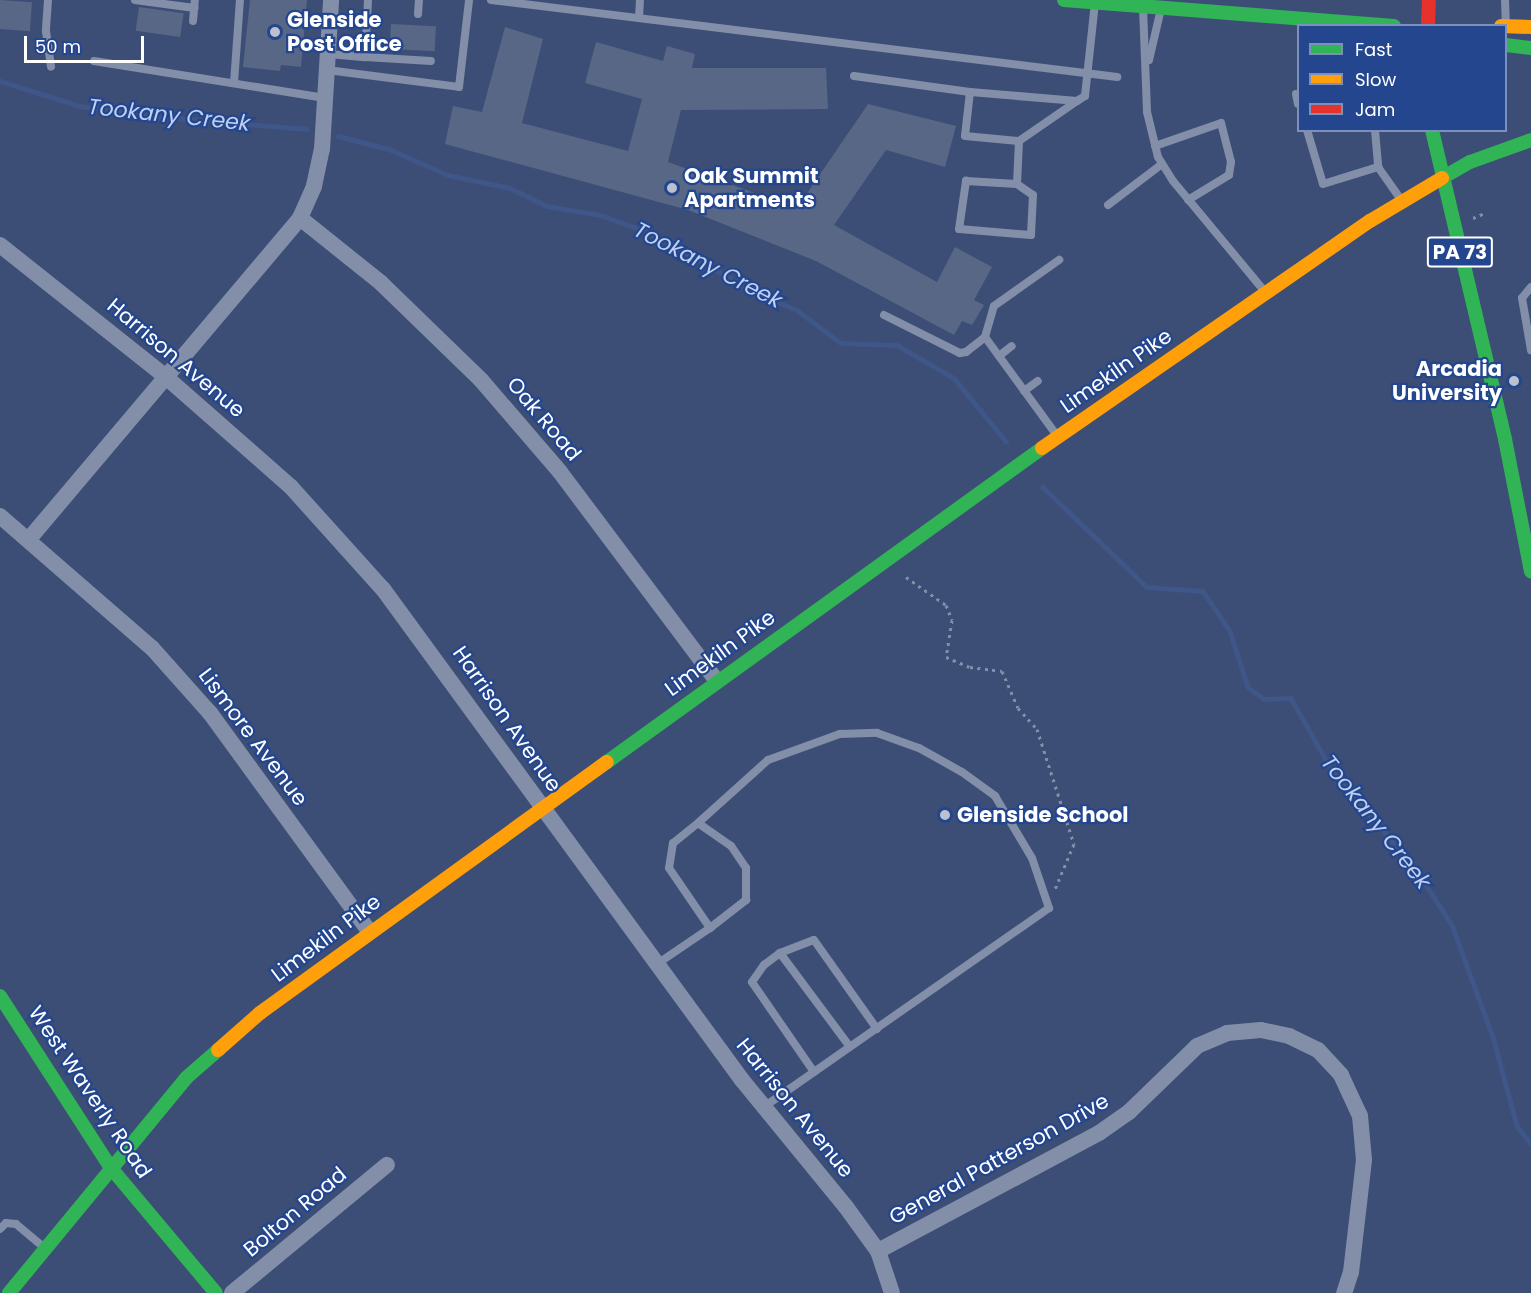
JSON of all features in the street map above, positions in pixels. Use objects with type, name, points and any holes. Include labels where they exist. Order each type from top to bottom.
[{"type":"main road","points":[[1064,0],[1161,8],[1242,7],[1378,24]]},
{"type":"main road","points":[[1428,24],[1429,0]]},
{"type":"main road","points":[[1507,25],[1531,27]]},
{"type":"main road","points":[[1507,45],[1531,48]]},
{"type":"main road","name":"PA 73","points":[[1432,132],[1440,177],[1518,484],[1531,571]]},
{"type":"main road","name":"Limekiln Pike","points":[[9,1293],[186,1078],[219,1046],[369,932],[1058,437],[1266,293],[1440,177],[1531,140]]},
{"type":"main road","name":"West Waverly Road","points":[[0,996],[111,1168],[216,1293]]},
{"type":"street","points":[[29,539],[300,218],[317,171],[325,98],[331,0]]},
{"type":"street","name":"Oak Road","points":[[300,218],[381,283],[481,380],[560,472],[717,681]]},
{"type":"street","name":"Harrison Avenue","points":[[0,245],[167,378],[291,487],[342,541],[413,627],[657,964],[764,1107],[878,1251],[892,1293]]},
{"type":"street","name":"Lismore Avenue","points":[[0,516],[152,648],[210,713],[369,932]]},
{"type":"street","name":"General Patterson Drive","points":[[878,1251],[1099,1133],[1129,1112],[1197,1047],[1227,1033],[1261,1030],[1289,1036],[1318,1050],[1341,1075],[1358,1110],[1364,1160],[1351,1272],[1344,1293]]},
{"type":"street","name":"Bolton Road","points":[[232,1293],[387,1165]]},
{"type":"lane","points":[[48,0],[46,31],[51,67]]},
{"type":"lane","points":[[135,0],[195,4],[193,21]]},
{"type":"lane","points":[[234,83],[240,0]]},
{"type":"lane","points":[[364,57],[368,0]]},
{"type":"lane","points":[[418,14],[419,0]]},
{"type":"lane","points":[[327,62],[459,87],[470,0]]},
{"type":"lane","points":[[491,0],[1117,77]]},
{"type":"lane","points":[[639,18],[640,0]]},
{"type":"lane","points":[[1505,0],[1506,24]]},
{"type":"lane","points":[[970,92],[965,136],[1019,141],[1086,96],[1095,2]]},
{"type":"lane","points":[[1143,7],[1141,27],[1148,64],[1147,112],[1162,164],[1188,200],[1266,293]]},
{"type":"lane","points":[[1148,64],[1159,28],[1161,8]]},
{"type":"lane","points":[[327,62],[364,57],[431,61]]},
{"type":"lane","points":[[93,61],[325,98]]},
{"type":"lane","points":[[854,75],[970,92],[1077,101]]},
{"type":"lane","points":[[1155,146],[1221,123],[1231,162],[1229,175],[1188,200]]},
{"type":"lane","points":[[1307,132],[1323,184],[1378,167]]},
{"type":"lane","points":[[1375,132],[1378,167],[1402,201]]},
{"type":"lane","points":[[1017,184],[1019,141]]},
{"type":"lane","points":[[1108,205],[1162,164]]},
{"type":"lane","points":[[966,182],[1017,184],[1033,195],[1031,235],[959,229],[966,182]]},
{"type":"lane","points":[[884,315],[960,353],[985,337],[994,306],[1059,260]]},
{"type":"lane","points":[[1531,287],[1522,298],[1531,350]]},
{"type":"lane","points":[[985,337],[1058,437]]},
{"type":"lane","points":[[999,356],[1012,346]]},
{"type":"lane","points":[[1024,391],[1038,381]]},
{"type":"lane","points":[[710,928],[669,868],[673,843],[768,760],[840,734],[877,733],[927,753],[995,796],[1032,858],[1049,908],[764,1107]]},
{"type":"lane","points":[[657,964],[746,900],[746,868],[730,846],[698,823]]},
{"type":"lane","points":[[814,1072],[752,982],[764,965],[780,953],[814,940],[877,1029]]},
{"type":"lane","points":[[780,953],[850,1047]]},
{"type":"lane","points":[[0,1228],[6,1223],[16,1224],[45,1248]]},
{"type":"path","points":[[1468,214],[1471,218],[1485,213]]},
{"type":"path","points":[[906,577],[946,604],[952,620],[946,657],[970,667],[1002,671],[1018,708],[1043,742],[1074,844],[1049,908]]},
{"type":"building","points":[[0,0],[32,2],[30,31],[0,29]]},
{"type":"building","name":"Glenside Post Office","points":[[250,0],[307,0],[301,67],[281,65],[280,71],[243,67]]},
{"type":"building","points":[[139,7],[184,13],[180,37],[136,31]]},
{"type":"building","points":[[391,24],[436,26],[435,51],[390,49]]},
{"type":"building","name":"Oak Summit Apartments","points":[[505,27],[543,39],[522,123],[628,151],[642,99],[585,83],[596,42],[663,61],[667,46],[695,54],[692,68],[826,68],[828,109],[681,110],[668,162],[797,208],[868,104],[956,126],[945,167],[886,150],[834,225],[937,282],[955,247],[992,267],[974,300],[984,305],[972,325],[962,321],[954,335],[816,261],[688,210],[445,144],[453,106],[482,112]]},
{"type":"waterway","name":"Tookany Creek","points":[[0,81],[80,106],[141,115],[306,129]]},
{"type":"waterway","name":"Tookany Creek","points":[[338,136],[389,149],[448,175],[510,188],[547,206],[600,215],[648,232],[760,295],[797,310],[841,343],[897,345],[954,378],[1006,441]]},
{"type":"waterway","name":"Tookany Creek","points":[[1043,487],[1147,587],[1203,591],[1230,631],[1248,687],[1264,699],[1291,698],[1334,774],[1415,868],[1452,925],[1494,1040],[1517,1126],[1531,1143]]},
{"type":"traffic: fast","points":[[1064,0],[1369,24]]},
{"type":"traffic: fast","points":[[1507,45],[1531,48]]},
{"type":"traffic: fast","points":[[1432,132],[1505,439],[1531,571]]},
{"type":"traffic: fast","points":[[1442,178],[1470,162],[1531,140]]},
{"type":"traffic: fast","points":[[607,762],[1042,448]]},
{"type":"traffic: fast","points":[[0,996],[111,1168],[216,1293]]},
{"type":"traffic: fast","points":[[9,1293],[186,1078],[218,1050]]},
{"type":"traffic: slow","points":[[1507,26],[1531,27]]},
{"type":"traffic: slow","points":[[1042,448],[1370,221],[1442,178]]},
{"type":"traffic: slow","points":[[218,1050],[260,1013],[607,762]]},
{"type":"traffic: jam","points":[[1428,24],[1429,0]]},
{"type":"place","name":"Glenside Post Office","points":[[275,32]]},
{"type":"place","name":"Oak Summit Apartments","points":[[672,188]]},
{"type":"place","name":"Arcadia University","points":[[1514,381]]},
{"type":"place","name":"Glenside School","points":[[945,815]]}]
